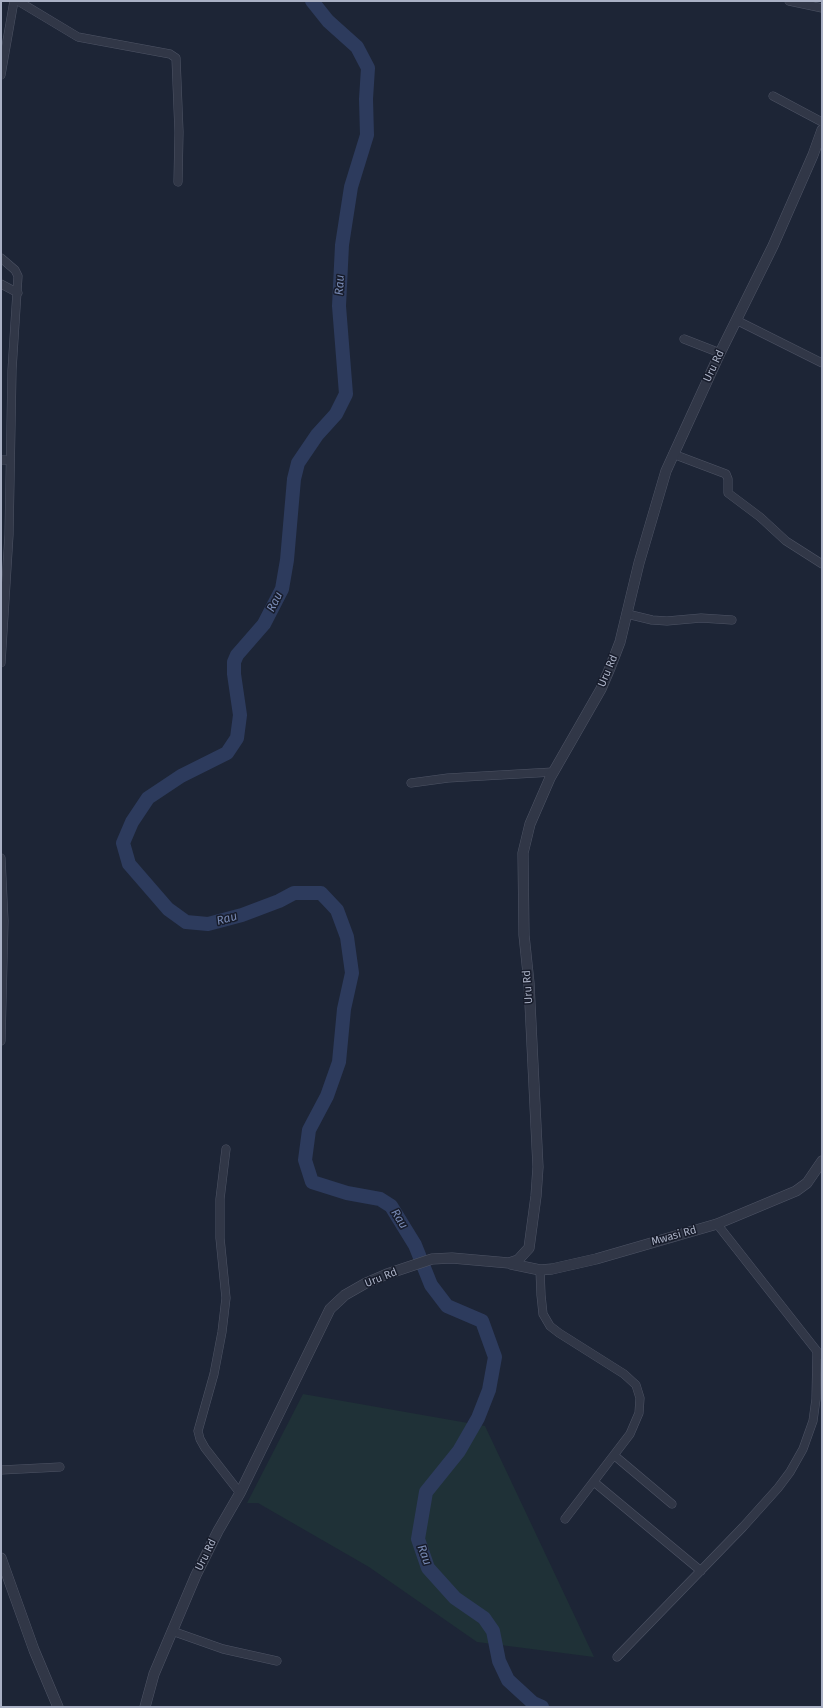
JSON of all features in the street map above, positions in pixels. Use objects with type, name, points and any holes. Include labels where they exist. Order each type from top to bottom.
[{"type":"street","points":[[1,75],[14,1]]},
{"type":"street","points":[[18,1],[78,37],[170,54],[176,58],[179,132],[178,182]]},
{"type":"street","points":[[789,1],[822,8]]},
{"type":"street","points":[[773,96],[822,122]]},
{"type":"street","name":"Uru Rd","points":[[145,1707],[154,1674],[196,1575],[218,1531],[240,1494],[330,1309],[345,1295],[366,1283],[387,1274],[422,1263],[452,1258],[509,1264],[524,1256],[529,1248],[536,1196],[538,1167],[529,983],[524,935],[523,853],[530,824],[553,772],[601,689],[620,642],[657,497],[673,454],[720,353],[779,233],[813,155],[822,130]]},
{"type":"street","points":[[1,258],[15,270],[18,276],[12,370],[9,503],[1,663]]},
{"type":"street","points":[[1,284],[18,293]]},
{"type":"street","points":[[736,320],[822,363]]},
{"type":"street","points":[[684,339],[720,353]]},
{"type":"street","points":[[673,454],[726,474],[728,479],[728,493],[760,517],[786,542],[822,564]]},
{"type":"street","points":[[1,460],[10,460]]},
{"type":"street","points":[[1,500],[9,503]]},
{"type":"street","points":[[627,614],[652,620],[668,621],[701,618],[732,620]]},
{"type":"street","points":[[411,783],[448,778],[553,772]]},
{"type":"street","points":[[1,858],[4,921],[1,1041]]},
{"type":"street","points":[[226,1149],[220,1199],[221,1251],[226,1298],[214,1374],[198,1431],[205,1448],[240,1494]]},
{"type":"street","name":"Mwasi Rd","points":[[509,1264],[540,1270],[552,1269],[717,1224],[796,1190],[807,1183],[822,1161]]},
{"type":"street","points":[[618,1658],[778,1488],[803,1449],[809,1436],[815,1411],[819,1354],[717,1224]]},
{"type":"street","points":[[540,1270],[541,1295],[544,1314],[550,1326],[559,1334],[624,1374],[636,1385],[640,1398],[636,1425],[615,1456],[565,1519]]},
{"type":"street","points":[[615,1456],[672,1504]]},
{"type":"street","points":[[1,1470],[60,1467]]},
{"type":"street","points":[[594,1482],[701,1571]]},
{"type":"street","points":[[1,1558],[34,1650],[58,1707]]},
{"type":"street","points":[[172,1631],[223,1649],[277,1661]]},
{"type":"shaded area","points":[[303,1394],[485,1426],[594,1657],[477,1642],[369,1567],[258,1503],[247,1503]]},
{"type":"waterway","name":"Rau","points":[[312,1],[328,21],[357,47],[368,68],[366,99],[367,135],[351,187],[342,245],[339,306],[346,394],[336,414],[317,435],[298,463],[294,479],[287,560],[282,589],[264,624],[237,655],[234,662],[234,674],[240,715],[237,738],[227,753],[181,776],[148,798],[132,822],[123,843],[129,864],[168,909],[186,922],[208,924],[242,915],[279,901],[294,893],[321,893],[337,910],[347,937],[352,973],[344,1009],[339,1062],[327,1096],[309,1130],[305,1160],[312,1182],[347,1193],[380,1199],[391,1206],[415,1245],[431,1285],[447,1306],[482,1321],[495,1357],[489,1390],[478,1418],[459,1451],[426,1492],[418,1539],[428,1568],[455,1598],[484,1618],[493,1631],[499,1661],[508,1680],[533,1703],[542,1707]]}]
